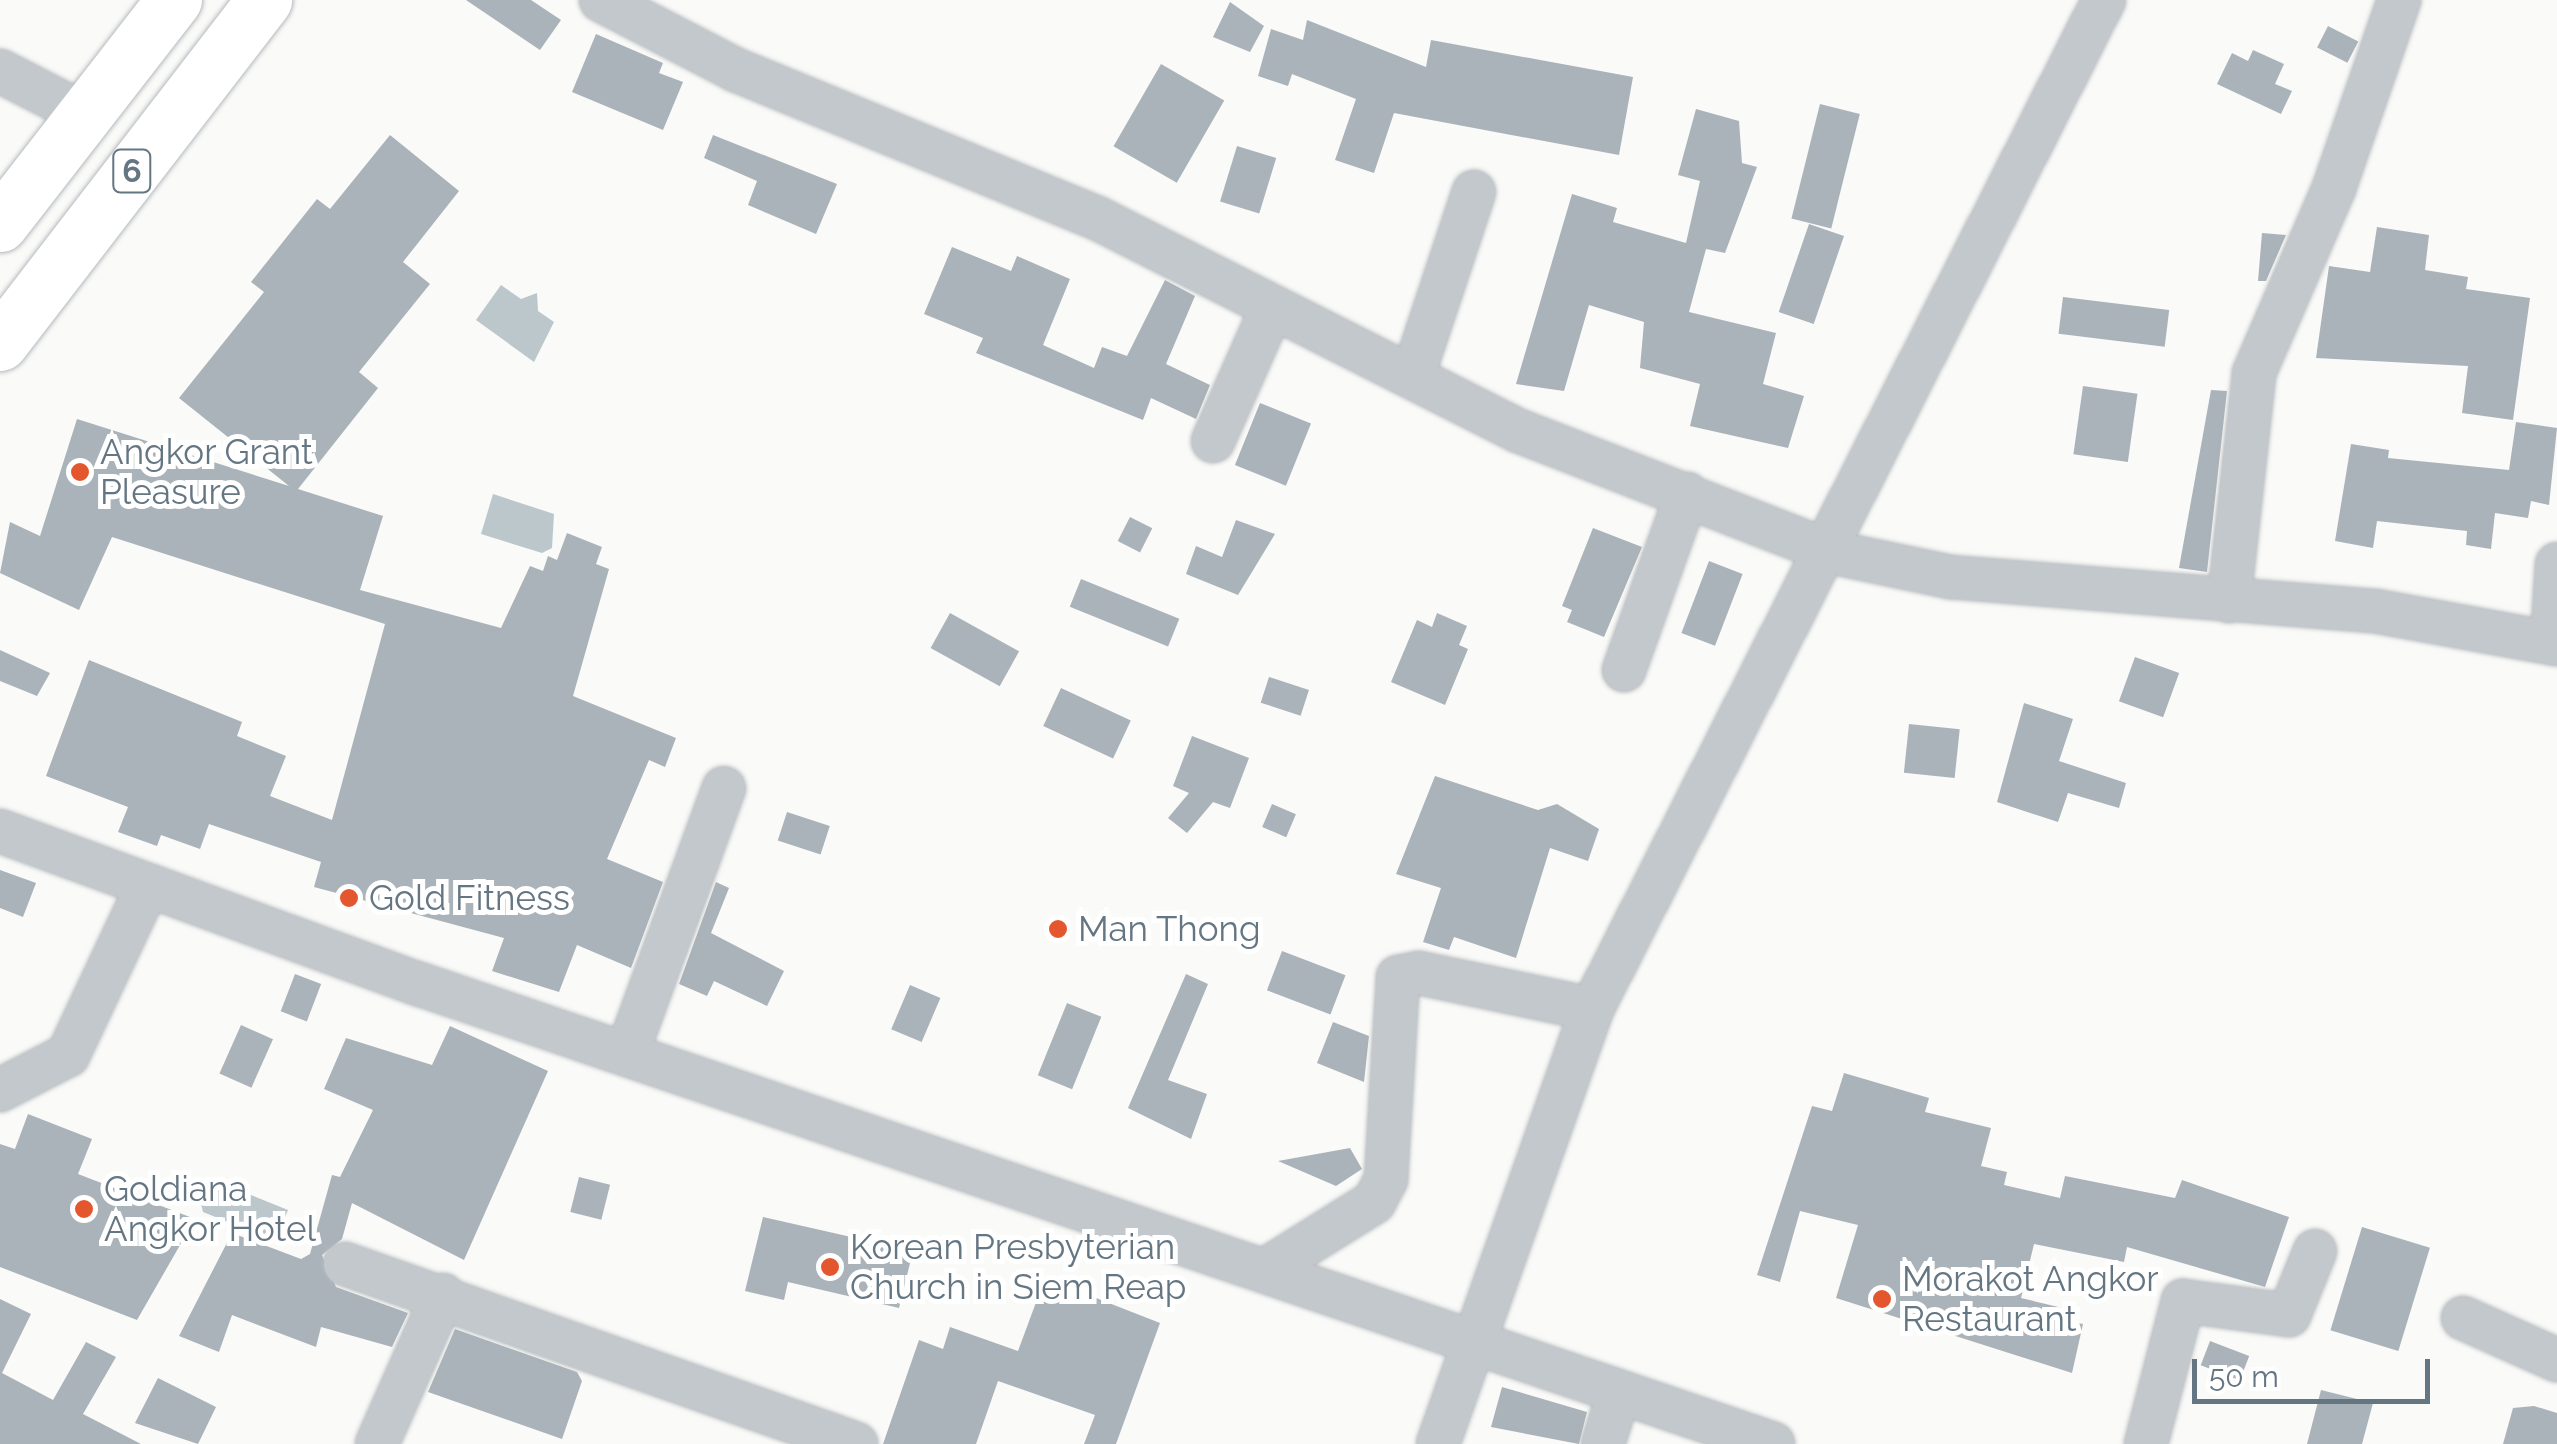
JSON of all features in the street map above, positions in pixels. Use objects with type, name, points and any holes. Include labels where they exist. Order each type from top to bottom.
[{"type":"main road","name":"6","points":[[0,343],[264,0]]},
{"type":"main road","name":"6","points":[[5,206],[84,114],[166,2]]},
{"type":"street","points":[[600,0],[736,70],[1097,218],[1270,310],[1413,375],[1519,431],[1830,552],[1951,577],[2375,611],[2554,643],[2557,564]]},
{"type":"street","points":[[1438,1444],[1480,1342],[1592,1009],[1830,552],[2104,0]]},
{"type":"street","points":[[2228,601],[2245,405],[2399,0]]},
{"type":"street","points":[[0,51],[15,76],[84,114]]},
{"type":"street","points":[[1413,375],[1474,192]]},
{"type":"street","points":[[1213,441],[1270,310]]},
{"type":"street","points":[[1624,670],[1687,494]]},
{"type":"street","points":[[627,1053],[724,788]]},
{"type":"street","points":[[0,830],[148,887],[627,1053],[1270,1267],[1619,1393],[1774,1444]]},
{"type":"street","points":[[0,1090],[68,1054],[148,887]]},
{"type":"street","points":[[1270,1267],[1374,1202],[1386,1179],[1398,976],[1420,973],[1592,1009]]},
{"type":"street","points":[[2146,1444],[2182,1300],[2280,1318],[2293,1310],[2315,1251]]},
{"type":"street","points":[[345,1264],[443,1295],[856,1444]]},
{"type":"street","points":[[377,1444],[443,1295]]},
{"type":"street","points":[[2464,1318],[2557,1360]]},
{"type":"street","points":[[1603,1444],[1619,1393]]},
{"type":"shaded area","points":[[501,285],[521,299],[537,293],[538,311],[554,322],[534,362],[476,320]]},
{"type":"shaded area","points":[[493,494],[554,514],[552,548],[542,553],[481,534]]},
{"type":"shaded area","points":[[216,1181],[288,1210],[275,1241],[203,1212],[198,1191]]},
{"type":"building","points":[[466,0],[531,0],[561,20],[540,50]]},
{"type":"building","points":[[1230,2],[1264,26],[1250,52],[1213,37]]},
{"type":"building","points":[[1307,20],[1426,67],[1431,40],[1633,77],[1619,155],[1394,113],[1374,173],[1335,160],[1356,99],[1292,74],[1288,86],[1258,76],[1271,29],[1303,40]]},
{"type":"building","points":[[2328,26],[2358,41],[2347,63],[2317,47]]},
{"type":"building","points":[[596,34],[663,63],[659,73],[683,82],[663,130],[572,92]]},
{"type":"building","points":[[2253,50],[2284,64],[2275,84],[2292,91],[2281,114],[2217,84],[2232,53],[2248,61]]},
{"type":"building","points":[[1161,64],[1224,100],[1177,183],[1114,146]]},
{"type":"building","points":[[1820,104],[1860,114],[1831,228],[1791,218]]},
{"type":"building","points":[[1696,109],[1739,121],[1742,163],[1757,167],[1725,253],[1697,247],[1706,249],[1689,312],[1776,333],[1763,384],[1804,396],[1788,448],[1690,426],[1700,384],[1640,368],[1644,322],[1589,305],[1564,391],[1516,384],[1572,194],[1617,208],[1613,222],[1686,243],[1700,181],[1678,175]]},
{"type":"building","points":[[390,135],[459,191],[403,262],[430,284],[359,372],[378,388],[298,489],[383,516],[360,590],[501,628],[530,566],[543,571],[548,556],[557,560],[567,533],[602,547],[596,564],[609,569],[573,696],[676,738],[665,767],[649,760],[607,859],[663,882],[631,968],[577,945],[559,992],[492,971],[504,938],[314,887],[321,862],[209,824],[200,849],[161,835],[157,846],[118,832],[128,807],[46,776],[89,660],[242,722],[237,736],[286,756],[270,796],[332,820],[385,624],[112,537],[79,610],[0,573],[10,522],[40,536],[77,419],[289,486],[179,398],[264,292],[251,282],[317,199],[330,209]]},
{"type":"building","points":[[713,135],[837,184],[816,234],[748,205],[757,181],[704,158]]},
{"type":"building","points":[[1237,146],[1276,158],[1259,213],[1220,201]]},
{"type":"building","points":[[1809,224],[1844,236],[1814,324],[1779,312]]},
{"type":"building","points":[[2377,227],[2429,235],[2425,270],[2468,277],[2466,289],[2530,298],[2513,420],[2462,413],[2468,366],[2316,358],[2329,266],[2370,272]]},
{"type":"building","points":[[2262,233],[2286,235],[2266,281],[2258,281]]},
{"type":"building","points":[[952,247],[1011,271],[1017,256],[1070,279],[1043,345],[1094,368],[1102,347],[1127,356],[1165,280],[1195,296],[1166,364],[1210,385],[1196,419],[1151,398],[1143,420],[976,353],[983,338],[924,314]]},
{"type":"building","points":[[2063,297],[2169,310],[2165,347],[2058,334]]},
{"type":"building","points":[[2083,386],[2137,394],[2128,462],[2073,454]]},
{"type":"building","points":[[2211,390],[2227,391],[2207,572],[2179,568]]},
{"type":"building","points":[[1260,403],[1311,424],[1286,486],[1235,465]]},
{"type":"building","points":[[2516,422],[2557,428],[2549,505],[2531,501],[2528,518],[2495,513],[2491,549],[2466,545],[2467,531],[2377,521],[2373,548],[2335,541],[2351,444],[2389,450],[2388,458],[2509,470]]},
{"type":"building","points":[[1130,517],[1152,528],[1140,552],[1118,541]]},
{"type":"building","points":[[1236,520],[1275,534],[1238,595],[1186,574],[1196,546],[1222,557]]},
{"type":"building","points":[[1593,528],[1642,547],[1604,637],[1567,622],[1572,610],[1562,606]]},
{"type":"building","points":[[1709,561],[1743,574],[1715,646],[1681,633]]},
{"type":"building","points":[[1081,579],[1179,619],[1168,647],[1070,607]]},
{"type":"building","points":[[950,613],[1019,651],[1000,686],[931,648]]},
{"type":"building","points":[[1437,613],[1467,626],[1459,645],[1468,649],[1445,705],[1391,682],[1417,620],[1432,627]]},
{"type":"building","points":[[0,650],[50,673],[37,696],[0,681]]},
{"type":"building","points":[[2135,657],[2179,673],[2163,717],[2119,701]]},
{"type":"building","points":[[1269,677],[1309,690],[1301,716],[1261,703]]},
{"type":"building","points":[[1061,688],[1131,721],[1113,759],[1043,726]]},
{"type":"building","points":[[2024,703],[2073,719],[2059,761],[2126,783],[2119,808],[2068,793],[2058,822],[1997,802]]},
{"type":"building","points":[[1909,724],[1960,729],[1955,778],[1904,773]]},
{"type":"building","points":[[1192,736],[1249,758],[1230,808],[1213,802],[1187,833],[1168,818],[1189,793],[1173,786]]},
{"type":"building","points":[[1435,776],[1538,810],[1557,804],[1599,829],[1588,861],[1550,848],[1516,958],[1454,937],[1449,950],[1423,942],[1441,888],[1396,874]]},
{"type":"building","points":[[1272,804],[1296,814],[1286,837],[1262,827]]},
{"type":"building","points":[[787,812],[830,826],[821,854],[778,841]]},
{"type":"building","points":[[0,870],[36,883],[23,917],[0,908]]},
{"type":"building","points":[[716,882],[729,888],[711,933],[784,971],[767,1006],[714,981],[707,996],[679,984]]},
{"type":"building","points":[[1282,951],[1345,975],[1330,1015],[1267,990]]},
{"type":"building","points":[[295,974],[321,984],[307,1021],[281,1011]]},
{"type":"building","points":[[1186,974],[1208,984],[1168,1080],[1207,1094],[1191,1139],[1128,1108]]},
{"type":"building","points":[[910,985],[940,998],[922,1042],[891,1029]]},
{"type":"building","points":[[1067,1003],[1101,1017],[1072,1089],[1038,1075]]},
{"type":"building","points":[[1333,1022],[1369,1036],[1364,1082],[1317,1063]]},
{"type":"building","points":[[241,1025],[273,1039],[251,1088],[219,1073]]},
{"type":"building","points":[[450,1026],[548,1071],[464,1260],[352,1203],[342,1239],[322,1255],[336,1287],[408,1313],[392,1347],[321,1327],[316,1347],[232,1315],[219,1352],[179,1336],[232,1233],[301,1259],[310,1254],[332,1175],[340,1177],[373,1110],[324,1089],[346,1038],[432,1065]]},
{"type":"building","points":[[1844,1073],[1929,1098],[1925,1112],[1991,1128],[1981,1166],[2007,1172],[2004,1185],[2060,1198],[2065,1176],[2175,1198],[2182,1180],[2289,1217],[2265,1287],[2127,1247],[2124,1262],[2034,1244],[2021,1298],[2067,1309],[2064,1320],[2083,1324],[2072,1373],[1836,1298],[1858,1225],[1800,1211],[1780,1282],[1757,1275],[1812,1106],[1832,1111]]},
{"type":"building","name":"Goldiana Angkor Hotel","points":[[28,1114],[92,1139],[78,1174],[195,1219],[137,1320],[0,1267],[0,1144],[15,1149]]},
{"type":"building","points":[[1350,1148],[1362,1169],[1336,1186],[1278,1161]]},
{"type":"building","points":[[579,1177],[610,1185],[601,1220],[570,1212]]},
{"type":"building","name":"Korean Presbyterian Church in Siem Reap","points":[[763,1217],[913,1251],[899,1308],[788,1282],[784,1300],[745,1291]]},
{"type":"building","points":[[2362,1227],[2430,1248],[2398,1351],[2330,1330]]},
{"type":"building","points":[[1045,1278],[1160,1323],[1116,1444],[1084,1444],[1095,1415],[998,1381],[976,1444],[883,1444],[919,1340],[943,1349],[950,1327],[1018,1351]]},
{"type":"building","points":[[0,1299],[31,1314],[2,1373],[53,1400],[86,1342],[116,1357],[83,1414],[141,1444],[0,1444]]},
{"type":"building","points":[[455,1329],[577,1372],[582,1381],[562,1439],[428,1392]]},
{"type":"building","points":[[2210,1341],[2249,1356],[2240,1380],[2201,1365]]},
{"type":"building","points":[[158,1378],[216,1407],[198,1444],[135,1423]]},
{"type":"building","points":[[1502,1387],[1587,1412],[1579,1444],[1491,1427]]},
{"type":"building","points":[[2321,1390],[2373,1403],[2362,1444],[2307,1444]]},
{"type":"building","points":[[2534,1406],[2557,1413],[2557,1444],[2503,1444],[2513,1408]]},
{"type":"place","name":"Angkor Grant Pleasure","points":[[80,472]]},
{"type":"place","name":"Gold Fitness","points":[[349,898]]},
{"type":"place","name":"Man Thong","points":[[1058,929]]},
{"type":"place","name":"Goldiana Angkor Hotel","points":[[84,1209]]},
{"type":"place","name":"Korean Presbyterian Church in Siem Reap","points":[[830,1267]]},
{"type":"place","name":"Morakot Angkor Restaurant","points":[[1882,1299]]}]
